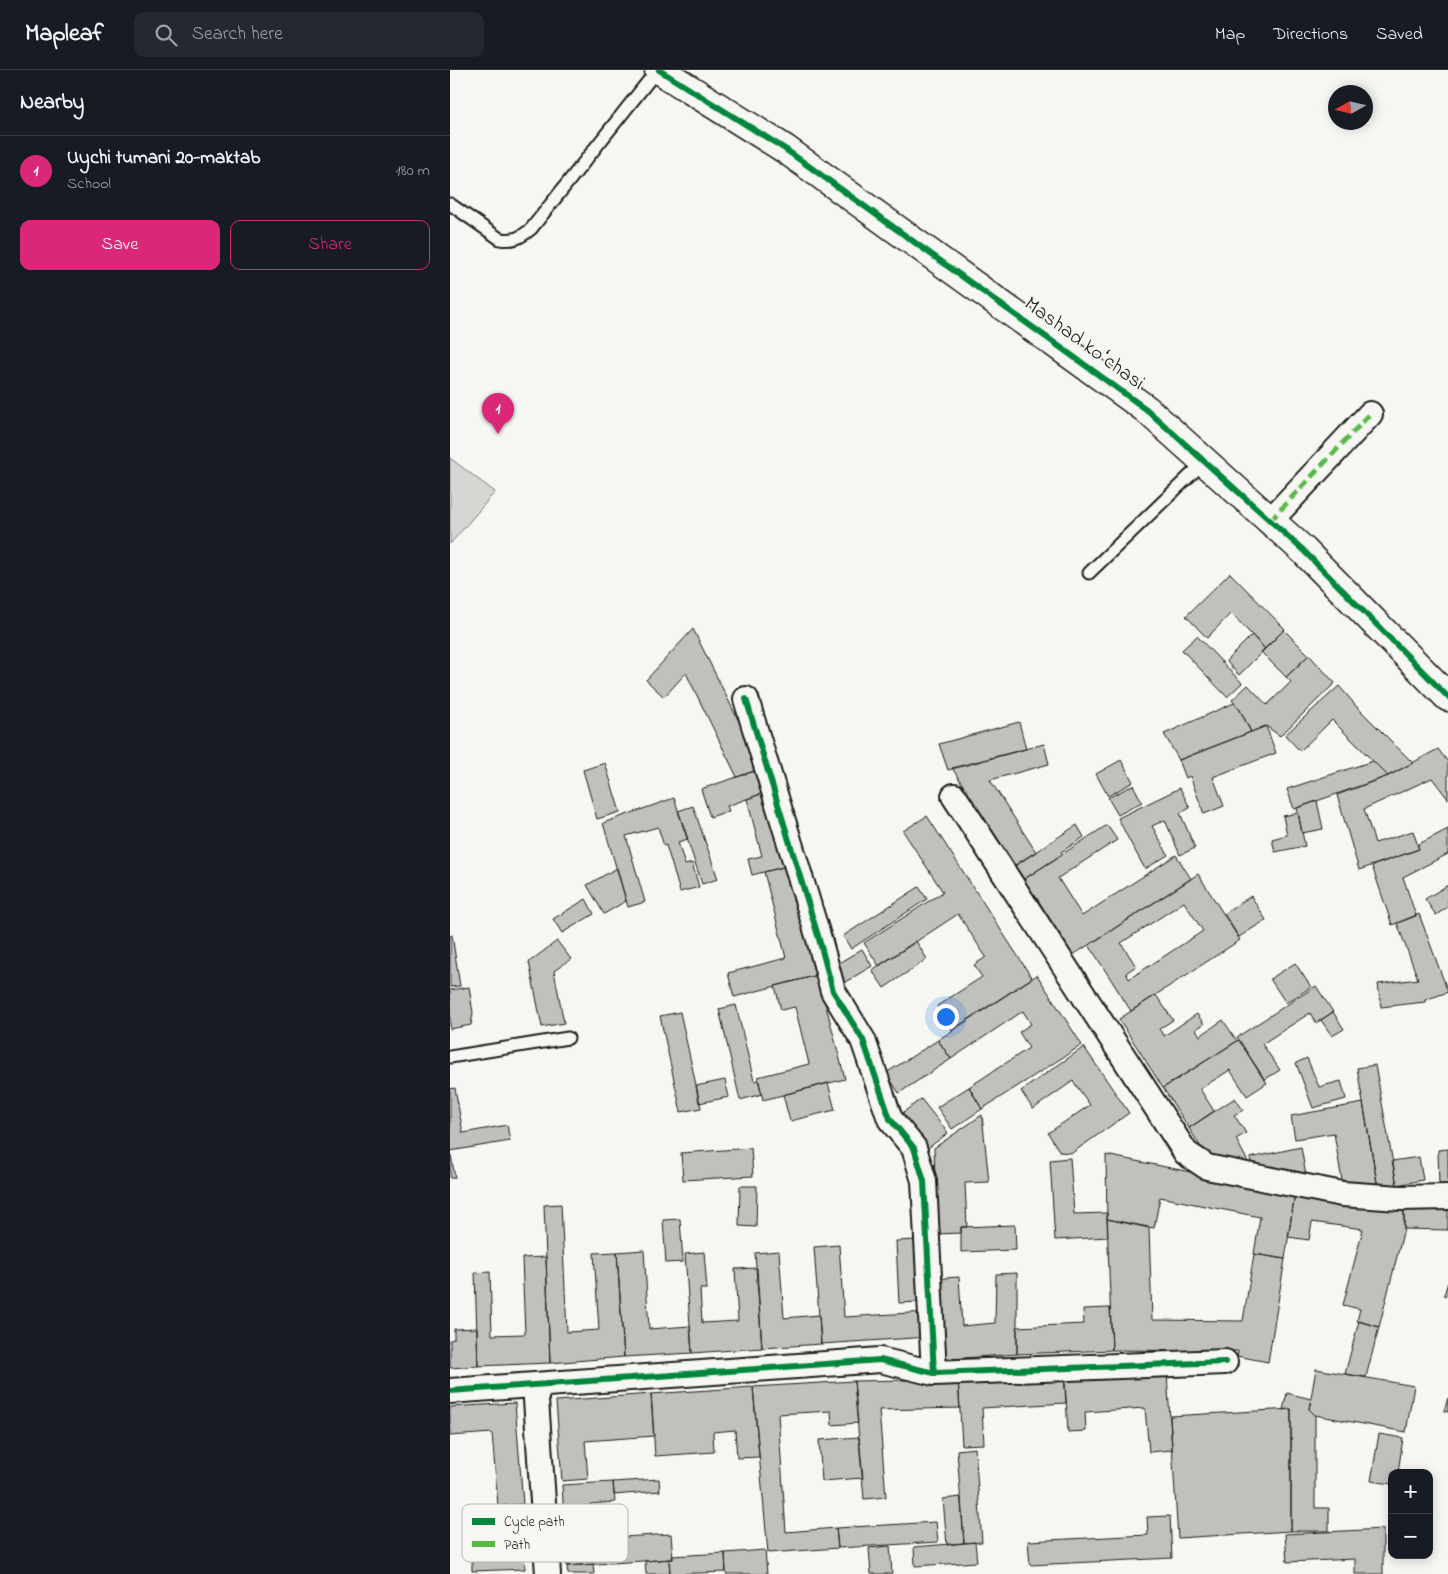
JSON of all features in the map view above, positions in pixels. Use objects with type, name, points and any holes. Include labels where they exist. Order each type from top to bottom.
[{"type":"street","name":"Mashad koʻchasi","points":[[658,70],[785,150],[1146,409],[1303,550],[1448,697]]},
{"type":"street","points":[[1270,521],[1370,414]]},
{"type":"street","points":[[746,699],[819,939],[832,991],[863,1040],[890,1119],[914,1148],[924,1181],[934,1372]]},
{"type":"street","points":[[954,796],[1186,1153],[1207,1167],[1342,1194],[1400,1198],[1448,1196]]},
{"type":"street","points":[[450,1391],[880,1360],[934,1372],[1225,1362]]},
{"type":"street","points":[[535,1385],[543,1504]]},
{"type":"lane","points":[[450,204],[500,239],[509,240],[521,237],[531,229],[658,70]]},
{"type":"lane","points":[[1089,573],[1204,462]]},
{"type":"lane","points":[[450,1057],[568,1038]]},
{"type":"shaded area","points":[[450,458],[495,492],[450,544]]},
{"type":"building","points":[[1230,573],[1285,629],[1265,649],[1231,613],[1207,638],[1186,616]]},
{"type":"building","points":[[693,629],[762,768],[737,777],[686,673],[664,697],[646,680]]},
{"type":"building","points":[[1284,630],[1309,655],[1286,677],[1261,652]]},
{"type":"building","points":[[1252,635],[1265,649],[1239,675],[1226,661]]},
{"type":"building","points":[[1197,636],[1242,683],[1227,697],[1182,650]]},
{"type":"building","points":[[1309,655],[1335,683],[1280,736],[1266,726],[1251,732],[1240,710],[1232,700],[1248,685],[1267,705],[1291,682],[1286,677]]},
{"type":"building","points":[[1339,686],[1353,703],[1413,763],[1388,776],[1332,720],[1300,751],[1285,735]]},
{"type":"building","points":[[1234,703],[1240,710],[1251,732],[1179,760],[1164,734]]},
{"type":"building","points":[[1019,722],[1026,749],[948,770],[939,744]]},
{"type":"building","points":[[1266,726],[1276,753],[1213,777],[1224,806],[1204,814],[1190,776],[1186,778],[1179,760]]},
{"type":"building","points":[[1044,744],[1049,764],[990,780],[1036,852],[1015,866],[952,768]]},
{"type":"building","points":[[1438,749],[1448,762],[1448,799],[1432,778],[1364,809],[1375,843],[1413,831],[1419,849],[1359,870],[1337,795],[1388,776]]},
{"type":"building","points":[[1121,760],[1133,782],[1108,796],[1096,774]]},
{"type":"building","points":[[1373,761],[1388,776],[1294,809],[1287,789]]},
{"type":"building","points":[[605,763],[620,812],[597,819],[583,770]]},
{"type":"building","points":[[764,768],[772,790],[727,806],[729,811],[710,817],[701,789]]},
{"type":"building","points":[[1133,785],[1142,802],[1118,815],[1108,798]]},
{"type":"building","points":[[1180,788],[1190,808],[1180,813],[1195,848],[1180,855],[1165,820],[1152,826],[1168,855],[1145,869],[1118,818]]},
{"type":"building","points":[[772,790],[791,865],[752,875],[748,859],[762,856],[747,799]]},
{"type":"building","points":[[674,798],[688,839],[678,842],[685,865],[692,863],[699,887],[680,892],[666,845],[664,846],[658,827],[626,836],[645,902],[628,907],[603,823]]},
{"type":"building","points":[[1317,801],[1323,829],[1302,833],[1297,808]]},
{"type":"building","points":[[693,806],[718,879],[702,884],[678,811]]},
{"type":"building","points":[[1298,813],[1305,846],[1275,852],[1272,839],[1287,835],[1283,816]]},
{"type":"building","points":[[927,816],[1032,978],[952,1030],[937,1006],[982,977],[974,965],[986,957],[958,914],[879,966],[864,943],[943,892],[903,831]]},
{"type":"building","points":[[1077,825],[1084,837],[1061,852],[1063,854],[1021,881],[1012,867]]},
{"type":"building","points":[[1107,825],[1117,840],[1058,878],[1082,916],[1176,855],[1191,879],[1073,955],[1034,894],[1031,896],[1021,881]]},
{"type":"building","points":[[1448,829],[1448,854],[1403,877],[1416,916],[1392,925],[1372,866],[1419,849],[1417,845]]},
{"type":"building","points":[[791,865],[818,975],[734,997],[728,973],[786,958],[764,872]]},
{"type":"building","points":[[617,868],[626,901],[604,914],[587,885]]},
{"type":"building","points":[[1198,874],[1240,940],[1131,1011],[1089,945]],"holes":[[[1184,902],[1203,931],[1129,979],[1126,973],[1136,966],[1121,943]]]},
{"type":"building","points":[[1448,885],[1448,907],[1436,915],[1425,899]]},
{"type":"building","points":[[919,887],[927,899],[851,949],[843,936]]},
{"type":"building","points":[[1251,896],[1266,920],[1239,937],[1224,914]]},
{"type":"building","points":[[586,899],[594,914],[562,933],[553,919]]},
{"type":"building","points":[[1419,914],[1448,992],[1425,1000],[1425,1002],[1381,1007],[1378,984],[1418,979],[1397,923]]},
{"type":"building","points":[[452,935],[460,986],[450,987],[450,936]]},
{"type":"building","points":[[557,941],[571,959],[554,971],[564,1023],[542,1027],[529,962]]},
{"type":"building","points":[[916,941],[927,959],[884,988],[872,970]]},
{"type":"building","points":[[862,949],[872,966],[842,984],[832,967]]},
{"type":"building","points":[[1295,963],[1311,987],[1286,1003],[1270,979]]},
{"type":"building","points":[[818,975],[845,1079],[763,1100],[758,1077],[809,1064],[795,1007],[781,1010],[775,986]]},
{"type":"building","points":[[1037,975],[1082,1045],[982,1109],[969,1087],[1029,1048],[1019,1032],[1031,1024],[1023,1011],[951,1059],[938,1040]]},
{"type":"building","points":[[1316,986],[1333,1012],[1316,1023],[1310,1013],[1262,1044],[1280,1070],[1264,1080],[1237,1037]]},
{"type":"building","points":[[469,987],[473,1013],[471,1025],[450,1029],[450,990]]},
{"type":"building","points":[[1156,995],[1173,1020],[1159,1029],[1164,1036],[1197,1014],[1204,1024],[1196,1029],[1200,1036],[1223,1020],[1237,1041],[1163,1088],[1119,1019]]},
{"type":"building","points":[[736,1005],[754,1081],[758,1080],[762,1094],[740,1100],[719,1009]]},
{"type":"building","points":[[680,1012],[701,1108],[681,1112],[660,1016]]},
{"type":"building","points":[[1333,1012],[1344,1029],[1332,1036],[1321,1020]]},
{"type":"building","points":[[938,1040],[951,1059],[899,1093],[886,1073]]},
{"type":"building","points":[[1239,1040],[1267,1083],[1247,1096],[1230,1070],[1200,1089],[1214,1111],[1189,1128],[1163,1088]]},
{"type":"building","points":[[1084,1047],[1129,1113],[1072,1153],[1060,1152],[1048,1133],[1090,1105],[1073,1081],[1033,1109],[1021,1091]]},
{"type":"building","points":[[1307,1058],[1319,1087],[1341,1081],[1346,1099],[1313,1108],[1296,1063]]},
{"type":"building","points":[[1375,1065],[1397,1185],[1378,1188],[1357,1068]]},
{"type":"building","points":[[725,1080],[729,1097],[699,1103],[696,1086]]},
{"type":"building","points":[[828,1083],[835,1110],[790,1121],[783,1095]]},
{"type":"building","points":[[969,1087],[982,1109],[952,1129],[937,1107]]},
{"type":"building","points":[[455,1088],[463,1133],[507,1125],[510,1141],[450,1151],[450,1089]]},
{"type":"building","points":[[1235,1098],[1243,1110],[1234,1115],[1246,1133],[1236,1139],[1250,1166],[1208,1159],[1189,1128]]},
{"type":"building","points":[[921,1099],[948,1133],[928,1148],[901,1114]]},
{"type":"building","points":[[1363,1103],[1378,1188],[1343,1187],[1334,1133],[1295,1139],[1291,1116]]},
{"type":"building","points":[[982,1115],[989,1182],[965,1183],[967,1227],[961,1227],[961,1233],[937,1234],[934,1148]]},
{"type":"building","points":[[1301,1147],[1306,1176],[1252,1166],[1250,1158]]},
{"type":"building","points":[[751,1148],[753,1176],[683,1180],[681,1153]]},
{"type":"building","points":[[1448,1149],[1448,1185],[1439,1185],[1438,1150]]},
{"type":"building","points":[[451,1155],[455,1178],[450,1178]]},
{"type":"building","points":[[1106,1155],[1295,1193],[1285,1259],[1254,1254],[1260,1217],[1160,1197],[1154,1228],[1107,1219]]},
{"type":"building","points":[[1419,1157],[1423,1180],[1397,1185],[1392,1161]]},
{"type":"building","points":[[1070,1158],[1074,1214],[1107,1213],[1108,1237],[1055,1240],[1050,1160]]},
{"type":"building","points":[[740,1186],[757,1186],[756,1227],[739,1226]]},
{"type":"building","points":[[1295,1193],[1404,1208],[1404,1229],[1379,1327],[1357,1321],[1360,1309],[1343,1305],[1363,1229],[1312,1222],[1309,1240],[1288,1237]]},
{"type":"building","points":[[1404,1203],[1448,1205],[1448,1230],[1404,1229]]},
{"type":"building","points":[[561,1204],[567,1332],[599,1330],[594,1253],[617,1252],[624,1357],[550,1363],[544,1205]]},
{"type":"building","points":[[680,1219],[683,1262],[666,1263],[663,1220]]},
{"type":"building","points":[[1107,1219],[1149,1228],[1152,1320],[1243,1321],[1254,1254],[1285,1259],[1268,1362],[1237,1356],[1238,1351],[1112,1350]]},
{"type":"building","points":[[1015,1225],[1016,1250],[961,1252],[961,1227]]},
{"type":"building","points":[[916,1240],[919,1302],[899,1303],[896,1241]]},
{"type":"building","points":[[839,1245],[844,1317],[927,1312],[929,1337],[821,1344],[814,1247]]},
{"type":"building","points":[[644,1250],[649,1329],[690,1326],[692,1353],[624,1357],[617,1252]]},
{"type":"building","points":[[779,1251],[784,1318],[819,1315],[821,1344],[762,1348],[755,1253]]},
{"type":"building","points":[[704,1252],[707,1289],[700,1289],[702,1323],[738,1321],[735,1269],[757,1268],[762,1348],[692,1353],[685,1254]]},
{"type":"building","points":[[546,1257],[550,1363],[478,1366],[475,1273],[490,1272],[492,1335],[525,1334],[522,1258]]},
{"type":"building","points":[[1017,1273],[1017,1354],[937,1360],[931,1279],[959,1277],[962,1326],[995,1323],[996,1274]]},
{"type":"building","points":[[1448,1282],[1448,1296],[1444,1295]]},
{"type":"building","points":[[1110,1308],[1112,1350],[1017,1354],[1017,1327],[1084,1324],[1083,1309]]},
{"type":"building","points":[[1359,1321],[1379,1327],[1366,1377],[1345,1374]]},
{"type":"building","points":[[477,1328],[478,1366],[450,1368],[450,1340],[454,1339],[454,1329]]},
{"type":"building","points":[[1316,1369],[1414,1386],[1406,1432],[1315,1415],[1309,1409]]},
{"type":"building","points":[[1167,1374],[1172,1450],[1149,1452],[1145,1408],[1085,1412],[1086,1431],[1068,1432],[1065,1381]]},
{"type":"building","points":[[1064,1375],[1066,1403],[982,1408],[984,1444],[962,1445],[958,1379]]},
{"type":"building","points":[[958,1379],[960,1408],[879,1410],[886,1497],[864,1499],[854,1381]]},
{"type":"building","points":[[854,1381],[858,1423],[832,1425],[831,1411],[778,1414],[786,1532],[836,1528],[838,1548],[768,1553],[753,1387]]},
{"type":"building","points":[[753,1387],[759,1457],[737,1458],[735,1430],[713,1432],[714,1452],[655,1456],[651,1394]]},
{"type":"building","points":[[1287,1393],[1311,1399],[1309,1409],[1315,1415],[1315,1508],[1329,1508],[1329,1531],[1291,1531],[1291,1409],[1283,1410]]},
{"type":"building","points":[[651,1394],[654,1436],[585,1441],[588,1479],[562,1481],[556,1401]]},
{"type":"building","points":[[1448,1398],[1448,1412],[1444,1411]]},
{"type":"building","points":[[515,1403],[523,1504],[498,1504],[492,1433],[450,1436],[450,1407]]},
{"type":"building","points":[[1291,1409],[1291,1531],[1178,1538],[1170,1416]]},
{"type":"building","points":[[1379,1434],[1403,1438],[1399,1469],[1388,1469],[1388,1483],[1371,1481]]},
{"type":"building","points":[[859,1437],[863,1478],[822,1481],[819,1440]]},
{"type":"building","points":[[975,1448],[982,1542],[964,1543],[957,1450]]},
{"type":"building","points":[[659,1479],[660,1491],[614,1495],[613,1482]]},
{"type":"building","points":[[613,1482],[615,1502],[563,1504],[562,1485]]},
{"type":"building","points":[[961,1497],[964,1543],[947,1545],[943,1499]]},
{"type":"building","points":[[1170,1516],[1172,1558],[1030,1565],[1028,1541],[1148,1535],[1147,1517]]},
{"type":"building","points":[[936,1522],[938,1542],[838,1548],[836,1528]]},
{"type":"building","points":[[1383,1529],[1383,1574],[1355,1574],[1355,1559],[1287,1562],[1285,1534]]},
{"type":"building","points":[[671,1534],[673,1559],[628,1562],[628,1537]]},
{"type":"building","points":[[975,1542],[977,1562],[915,1566],[914,1547]]},
{"type":"building","points":[[890,1546],[892,1574],[871,1574],[869,1548]]},
{"type":"building","points":[[765,1550],[767,1574],[726,1574],[725,1553]]},
{"type":"building","points":[[725,1553],[726,1572],[670,1574],[669,1559],[673,1559],[672,1556]]},
{"type":"building","points":[[669,1559],[670,1574],[646,1574],[645,1561]]},
{"type":"building","points":[[472,1562],[524,1562],[525,1569],[472,1571]]},
{"type":"building","points":[[567,1562],[628,1562],[567,1566]]},
{"type":"building","points":[[593,1564],[594,1574],[568,1574],[567,1566]]},
{"type":"marked path","points":[[1270,521],[1370,414]]},
{"type":"cycle path","points":[[659,70],[785,149],[1146,409],[1303,550],[1448,697]]},
{"type":"cycle path","points":[[746,699],[833,991],[863,1040],[890,1119],[914,1148],[924,1181],[934,1373]]},
{"type":"cycle path","points":[[450,1391],[880,1360],[934,1373],[1225,1362]]},
{"type":"place","name":"Uychi tumani 20-maktab","points":[[498,434]]}]
